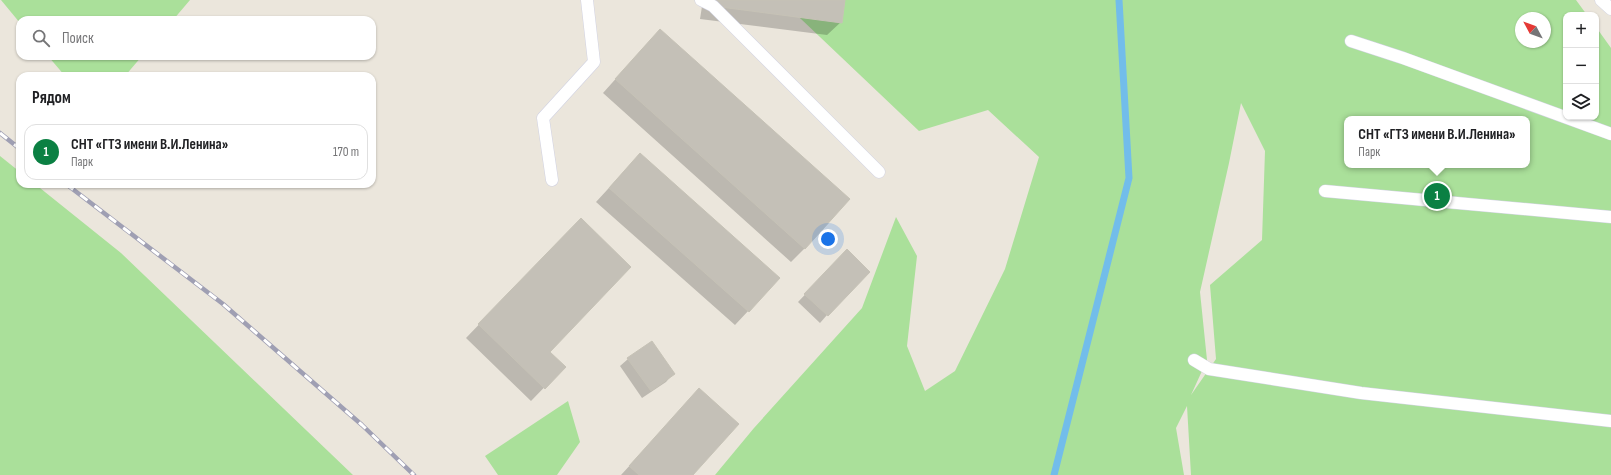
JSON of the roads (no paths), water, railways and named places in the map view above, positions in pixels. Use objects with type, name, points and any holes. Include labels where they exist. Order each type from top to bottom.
[{"type":"lane","points":[[552,180],[543,118],[594,62],[587,0]]},
{"type":"lane","points":[[701,0],[713,6],[880,172]]},
{"type":"lane","points":[[1601,0],[1611,9]]},
{"type":"lane","points":[[1351,41],[1403,58],[1611,134]]},
{"type":"lane","points":[[1324,191],[1611,217]]},
{"type":"lane","points":[[1194,360],[1209,369],[1361,393],[1611,421]]},
{"type":"waterway","points":[[1054,475],[1129,178],[1119,0]]},
{"type":"railway","points":[[0,133],[16,146]]},
{"type":"railway","points":[[71,188],[223,304],[362,425],[414,475]]},
{"type":"place","name":"СНТ «ГТЗ имени В.И.Ленина»","points":[[1437,196]]}]
